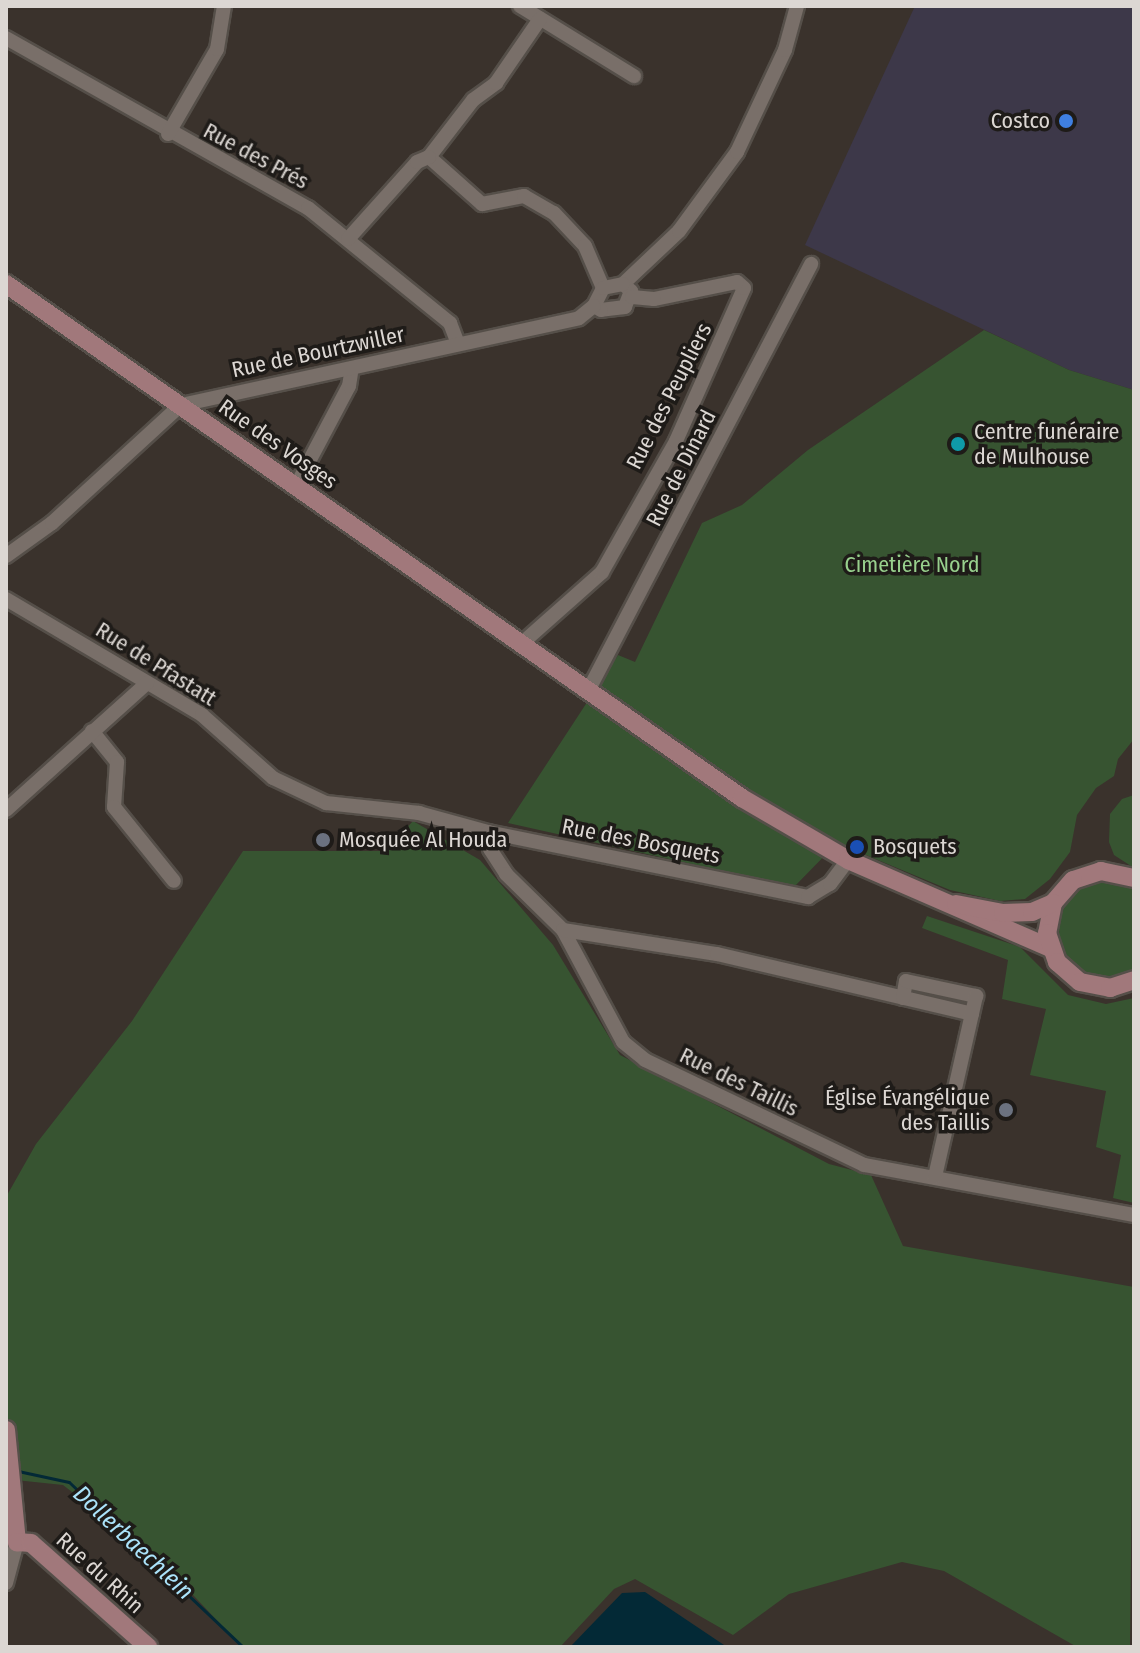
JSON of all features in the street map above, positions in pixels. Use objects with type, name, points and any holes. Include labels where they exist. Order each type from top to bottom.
[{"type":"main road","name":"Rue des Vosges","points":[[6,284],[742,798],[848,860],[946,903]]},
{"type":"main road","points":[[1134,878],[1117,872],[1086,874],[1073,880],[1053,903],[1048,918],[1050,948],[1067,974],[1080,982],[1110,988],[1134,980]]},
{"type":"main road","points":[[946,903],[1003,913],[1032,912],[1053,903]]},
{"type":"main road","points":[[946,903],[1050,948]]},
{"type":"main road","points":[[6,1430],[17,1542]]},
{"type":"main road","name":"Rue du Rhin","points":[[17,1542],[31,1543],[148,1647]]},
{"type":"street","points":[[520,6],[634,76]]},
{"type":"street","points":[[603,288],[627,290],[679,231],[737,152],[785,50],[797,6]]},
{"type":"street","points":[[168,134],[217,49],[225,26],[221,7]]},
{"type":"street","points":[[348,239],[417,162],[429,157],[473,100],[496,83],[540,19]]},
{"type":"street","name":"Rue des Prés","points":[[6,38],[168,134],[308,208],[450,323],[458,344]]},
{"type":"street","points":[[429,157],[482,204],[524,196],[554,213],[585,246],[603,288],[594,306]]},
{"type":"street","name":"Rue de Dinard","points":[[588,691],[811,264]]},
{"type":"street","name":"Rue des Peupliers","points":[[521,644],[602,572],[676,441],[744,288],[737,282],[654,299],[627,290]]},
{"type":"street","name":"Rue de Bourtzwiller","points":[[181,405],[579,318],[594,306],[615,311],[627,290]]},
{"type":"street","points":[[296,486],[349,386],[352,368]]},
{"type":"street","points":[[6,556],[52,523],[181,405]]},
{"type":"street","name":"Rue de Pfastatt","points":[[6,599],[202,715],[299,794],[326,803],[412,811]]},
{"type":"street","points":[[6,810],[147,683]]},
{"type":"street","points":[[92,731],[117,762],[114,807],[174,881]]},
{"type":"street","name":"Rue des Bosquets","points":[[412,811],[488,832],[808,897],[819,894],[848,860]]},
{"type":"street","name":"Rue des Taillis","points":[[488,832],[490,849],[506,874],[563,930],[623,1042],[645,1060],[841,1157],[1134,1215]]},
{"type":"street","points":[[563,930],[717,954],[972,1014]]},
{"type":"street","points":[[903,998],[906,981],[976,996],[935,1177]]},
{"type":"street","points":[[6,1583],[17,1542]]},
{"type":"shaded area","points":[[915,6],[1134,6],[1134,390],[1069,370],[805,245]]},
{"type":"green space","name":"Cimetière Nord","points":[[984,330],[1069,370],[1134,390],[1134,739],[1118,759],[1114,776],[1096,788],[1077,815],[1070,852],[1050,879],[1025,899],[1000,901],[950,890],[837,843],[794,887],[508,823],[618,655],[635,662],[702,523],[742,505],[808,450]]},
{"type":"green space","points":[[1134,795],[1134,868],[1114,855],[1109,842],[1110,814],[1122,799]]},
{"type":"green space","points":[[413,821],[480,860],[553,945],[620,1055],[829,1164],[871,1175],[903,1246],[1134,1287],[1130,1647],[1077,1647],[944,1571],[902,1562],[789,1594],[733,1635],[635,1579],[614,1589],[560,1647],[242,1647],[161,1561],[63,1485],[6,1479],[6,1197],[36,1144],[132,1021],[243,851],[385,851]]},
{"type":"green space","points":[[1102,878],[1134,886],[1134,972],[1109,980],[1083,974],[1063,957],[1055,933],[1059,907],[1077,886]]},
{"type":"green space","points":[[927,916],[1020,947],[1068,995],[1106,1004],[1134,998],[1134,1203],[1113,1198],[1121,1155],[1096,1147],[1106,1091],[1030,1075],[1046,1009],[1002,999],[1008,960],[922,928]]},
{"type":"water","points":[[645,1592],[727,1647],[570,1647],[622,1593]]},
{"type":"waterway","name":"Dollerbaechlein","points":[[18,1471],[69,1482],[243,1647]]},
{"type":"waterway","name":"Dollerbaechlein","points":[[478,1647],[501,1647]]},
{"type":"place","name":"Costco","points":[[1066,121]]},
{"type":"place","name":"Centre funéraire de Mulhouse","points":[[958,444]]},
{"type":"place","name":"Mosquée Al Houda","points":[[323,840]]},
{"type":"place","name":"Bosquets","points":[[857,847]]},
{"type":"place","name":"Église Évangélique des Taillis","points":[[1006,1110]]}]
